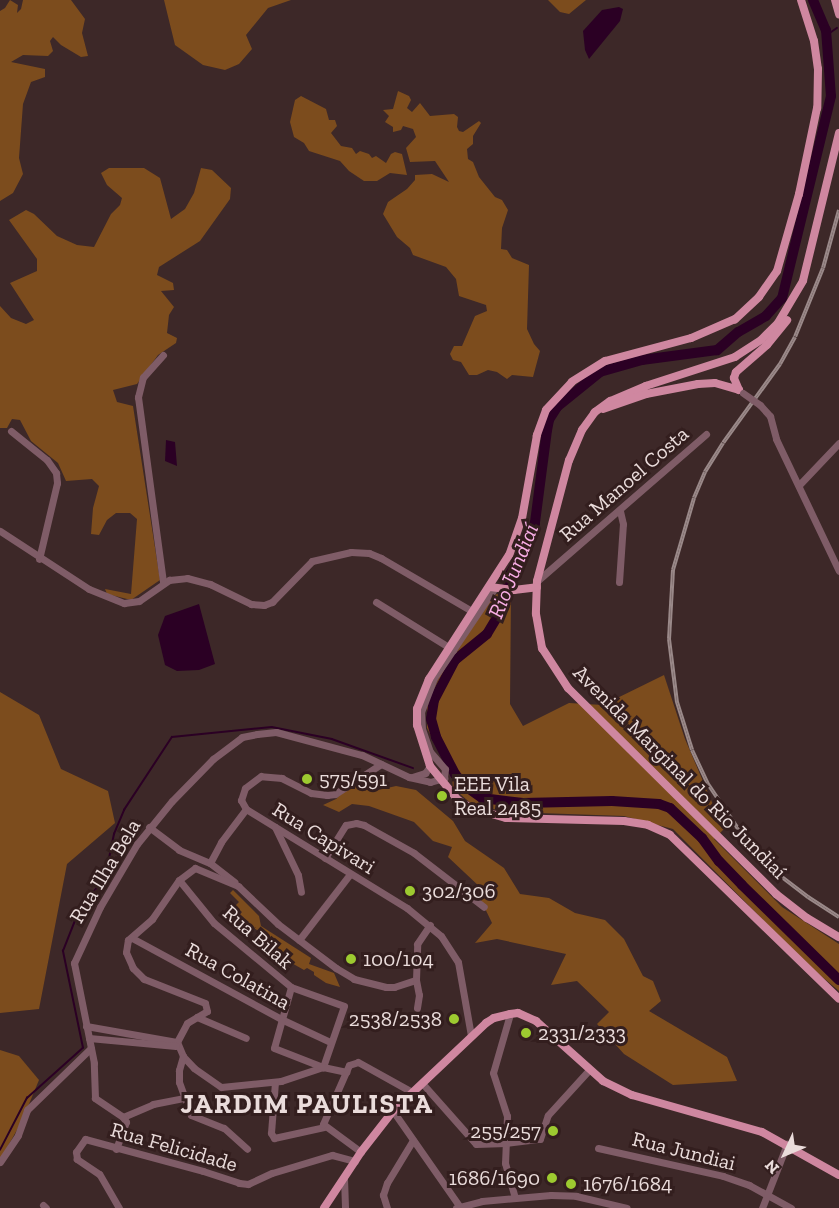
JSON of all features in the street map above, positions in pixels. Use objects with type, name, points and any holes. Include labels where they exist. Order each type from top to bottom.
[{"type":"main road","points":[[801,0],[814,40],[818,69],[817,108],[799,194],[777,271],[759,297],[735,319],[691,338],[605,361],[579,376],[559,394],[540,423],[522,518],[509,555],[494,588],[429,679],[417,709],[417,724],[427,769],[435,781],[458,800],[486,814],[507,818],[624,821],[648,825],[670,835],[839,999]]},
{"type":"main road","points":[[835,0],[839,14]]},
{"type":"main road","name":"Avenida Marginal do Rio Jundiaí","points":[[839,133],[798,292],[778,323],[749,349],[722,362],[629,392],[596,412],[582,430],[573,449],[537,584],[537,631],[542,648],[558,677],[776,894],[807,918],[839,937]]},
{"type":"main road","points":[[741,391],[734,378],[736,372],[776,336],[796,304],[798,292]]},
{"type":"main road","points":[[596,412],[646,394],[698,384],[715,383],[741,391]]},
{"type":"main road","points":[[494,588],[521,590],[537,584]]},
{"type":"main road","points":[[324,1208],[361,1152],[393,1111],[471,1036],[494,1018],[518,1013],[536,1021],[588,1071],[603,1081],[632,1095],[762,1132],[839,1175]]},
{"type":"street","points":[[163,355],[143,377],[138,397],[163,583]]},
{"type":"street","points":[[741,391],[768,413],[772,428],[839,572]]},
{"type":"street","points":[[11,431],[47,460],[56,474],[57,483],[39,559]]},
{"type":"street","name":"Rua Manoel Costa","points":[[537,584],[706,434]]},
{"type":"street","points":[[799,485],[839,444]]},
{"type":"street","points":[[619,582],[623,524],[620,511]]},
{"type":"street","points":[[0,531],[39,559],[99,595],[124,603],[139,601],[163,583],[195,579],[244,602],[264,605],[272,602],[312,561],[351,552],[369,553],[381,558],[475,613]]},
{"type":"street","points":[[376,602],[451,649],[434,678],[421,712],[422,729],[430,752],[445,769],[446,774],[435,781]]},
{"type":"street","name":"Rua Ilha Bela","points":[[123,1116],[95,1098],[91,1048],[74,963],[100,907],[149,827],[213,759],[243,737],[276,732],[362,754],[409,777],[435,781]]},
{"type":"street","name":"Rua Capivari","points":[[381,764],[335,794],[311,793],[282,778],[261,776],[245,788],[240,795],[246,809],[430,925],[452,950],[458,962],[471,1036]]},
{"type":"street","points":[[409,777],[427,769]]},
{"type":"street","points":[[210,863],[235,821],[246,809]]},
{"type":"street","points":[[325,858],[346,825],[356,823],[364,825],[414,853],[484,907]]},
{"type":"street","points":[[149,827],[179,850],[210,863],[299,940],[354,979],[394,987],[416,980]]},
{"type":"street","points":[[276,827],[298,876],[301,892]]},
{"type":"street","points":[[238,886],[195,868],[179,880],[152,918],[126,945],[126,952],[134,968],[144,979],[205,1003],[207,1011],[188,1023],[178,1045],[183,1056],[221,1087],[275,1082],[323,1067],[330,1042],[345,1006],[291,987]]},
{"type":"street","points":[[299,940],[350,874]]},
{"type":"street","name":"Rua Bilak","points":[[179,880],[214,923],[291,987],[274,1048],[323,1067],[346,1072],[349,1065],[358,1062],[412,1092]]},
{"type":"street","points":[[417,1008],[419,995],[416,980],[417,944],[430,925]]},
{"type":"street","name":"Rua Colatina","points":[[132,938],[281,1019],[330,1042]]},
{"type":"street","points":[[510,1014],[493,1073],[507,1116],[506,1170],[515,1198]]},
{"type":"street","points":[[196,1017],[246,1038]]},
{"type":"street","points":[[86,1026],[178,1045]]},
{"type":"street","points":[[89,1038],[178,1045]]},
{"type":"street","points":[[0,1162],[18,1135],[27,1110],[91,1048]]},
{"type":"street","points":[[183,1056],[178,1074],[184,1098],[194,1118],[224,1128],[247,1149]]},
{"type":"street","points":[[422,1083],[476,1144],[506,1143],[540,1139],[548,1115],[588,1071]]},
{"type":"street","points":[[324,1126],[325,1118],[346,1072]]},
{"type":"street","points":[[275,1082],[271,1133],[274,1138],[324,1126],[361,1152]]},
{"type":"street","points":[[116,1149],[126,1122],[123,1116],[153,1104],[184,1098]]},
{"type":"street","points":[[393,1111],[458,1208],[482,1201],[576,1196],[627,1208]]},
{"type":"street","name":"Rua Felicidade","points":[[119,1208],[99,1174],[77,1159],[76,1152],[87,1139],[116,1149],[248,1184],[272,1173],[332,1155],[355,1161]]},
{"type":"street","points":[[387,1208],[383,1195],[387,1183],[413,1140]]},
{"type":"street","points":[[762,1208],[787,1144]]},
{"type":"street","name":"Rua Jundiai","points":[[598,1148],[723,1176],[767,1194],[790,1208]]},
{"type":"street","points":[[344,1178],[345,1208]]},
{"type":"shaded area","points":[[10,0],[18,5],[17,13],[21,9],[23,0],[71,0],[85,19],[82,33],[88,56],[81,57],[61,45],[53,37],[50,41],[53,51],[48,56],[23,55],[11,62],[45,69],[45,77],[31,82],[23,104],[19,158],[23,174],[13,193],[0,201],[0,11]]},
{"type":"shaded area","points":[[164,0],[291,0],[268,8],[246,35],[252,49],[239,64],[225,70],[203,65],[175,45]]},
{"type":"shaded area","points":[[548,0],[586,0],[569,14],[560,12]]},
{"type":"shaded area","points":[[619,7],[623,9],[620,21],[589,59],[585,50],[583,31],[602,10]]},
{"type":"shaded area","points":[[398,91],[409,96],[411,100],[407,108],[412,112],[420,103],[430,116],[454,114],[458,117],[459,131],[463,132],[479,121],[481,123],[473,136],[473,144],[467,149],[468,159],[473,162],[479,177],[495,197],[502,200],[508,210],[502,228],[501,249],[507,250],[512,258],[529,265],[527,329],[540,351],[533,377],[512,375],[507,379],[497,372],[488,370],[477,375],[469,375],[461,362],[453,360],[450,354],[454,346],[462,346],[475,316],[487,311],[486,305],[459,296],[456,279],[446,267],[413,255],[410,248],[397,237],[383,214],[388,202],[407,189],[415,180],[415,175],[432,174],[449,182],[435,161],[410,162],[406,148],[416,137],[413,129],[403,126],[401,130],[393,132],[393,127],[385,122],[389,116],[383,110],[393,109]]},
{"type":"shaded area","points":[[301,96],[326,109],[329,120],[335,120],[337,126],[331,133],[341,146],[352,148],[356,154],[360,151],[369,154],[372,158],[376,156],[386,163],[391,154],[395,152],[402,154],[407,175],[390,173],[377,181],[364,181],[349,171],[340,161],[309,151],[304,143],[294,137],[290,122],[295,100]]},
{"type":"shaded area","points":[[109,168],[144,168],[160,178],[171,219],[185,209],[194,193],[201,168],[212,170],[231,188],[230,199],[200,241],[159,267],[157,275],[173,283],[174,290],[161,291],[174,307],[169,315],[167,333],[177,338],[176,343],[158,355],[137,384],[113,390],[117,402],[133,406],[160,580],[131,600],[107,594],[105,589],[131,594],[137,519],[130,513],[116,513],[107,520],[99,535],[91,534],[93,508],[99,486],[92,479],[66,481],[58,463],[31,441],[20,420],[12,419],[7,428],[0,428],[0,306],[11,318],[26,324],[34,320],[10,283],[37,271],[37,259],[9,220],[26,210],[34,214],[57,236],[77,245],[94,247],[122,198],[107,185],[101,173]]},
{"type":"shaded area","points":[[166,440],[175,442],[177,466],[165,461]]},
{"type":"shaded area","points":[[497,594],[511,595],[510,704],[523,726],[569,703],[603,705],[664,675],[685,739],[714,807],[730,823],[714,839],[782,907],[839,944],[839,991],[807,964],[673,829],[624,816],[511,812],[474,806],[453,788],[452,776],[427,728],[427,708],[441,672],[492,597]]},
{"type":"shaded area","points":[[199,604],[215,664],[199,670],[177,671],[165,665],[158,635],[165,616]]},
{"type":"shaded area","points":[[0,692],[39,715],[61,769],[108,791],[115,823],[67,864],[39,1009],[0,1013]]},
{"type":"shaded area","points":[[354,782],[374,791],[396,786],[416,790],[453,821],[465,841],[504,868],[520,894],[549,898],[575,913],[605,920],[624,939],[643,976],[653,981],[661,1001],[649,1011],[727,1057],[737,1081],[673,1085],[624,1054],[597,1024],[609,1012],[577,981],[551,985],[566,954],[497,939],[475,943],[492,923],[479,896],[481,888],[448,857],[452,847],[433,841],[414,822],[369,806],[352,804],[339,812],[323,805],[336,799]]},
{"type":"shaded area","points":[[233,890],[259,916],[261,926],[311,958],[309,964],[334,973],[340,987],[326,983],[314,975],[314,972],[307,968],[304,970],[288,961],[290,958],[271,944],[272,939],[237,918],[242,912],[235,906],[239,902],[230,893]]},
{"type":"shaded area","points":[[0,1050],[19,1056],[39,1080],[22,1121],[0,1160]]},
{"type":"waterway","name":"Rio Jundiaí","points":[[813,0],[826,30],[831,96],[782,298],[766,316],[738,332],[717,350],[642,360],[600,372],[557,407],[549,420],[547,430],[535,523],[531,537],[509,576],[505,604],[487,634],[455,660],[434,700],[431,719],[436,737],[455,774],[465,786],[482,798],[523,803],[612,801],[659,804],[670,808],[702,838],[719,861],[742,885],[839,980]]},
{"type":"waterway","points":[[827,35],[837,28]]},
{"type":"waterway","points":[[0,1150],[27,1098],[83,1048],[63,951],[80,908],[105,878],[114,834],[124,810],[172,737],[272,727],[332,739],[413,768]]},
{"type":"waterway","name":"Rio Jundiaí","points":[[458,784],[465,786]]},
{"type":"railway","points":[[839,210],[823,268],[795,337],[780,364],[723,443],[705,472],[694,498],[673,570],[669,639],[677,702],[692,750],[708,784],[749,845],[774,871],[839,917]]},
{"type":"place","name":"575/591","points":[[307,779]]},
{"type":"place","name":"EEE Vila Real 2485","points":[[442,796]]},
{"type":"place","name":"302/306","points":[[410,891]]},
{"type":"place","name":"100/104","points":[[351,959]]},
{"type":"place","name":"2538/2538","points":[[454,1019]]},
{"type":"place","name":"2331/2333","points":[[526,1033]]},
{"type":"place","name":"255/257","points":[[553,1131]]},
{"type":"place","name":"1686/1690","points":[[552,1178]]},
{"type":"place","name":"1676/1684","points":[[571,1184]]},
{"type":"district","name":"JARDIM PAULISTA","points":[[307,1105]]}]
